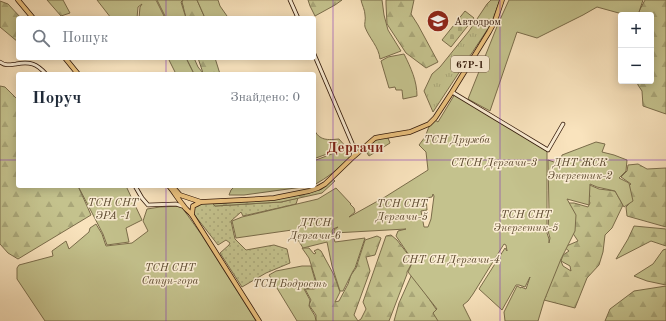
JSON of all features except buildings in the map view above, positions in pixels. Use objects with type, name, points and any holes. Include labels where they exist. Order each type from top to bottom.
[{"type":"main road","points":[[18,0],[31,16]]},
{"type":"main road","points":[[22,0],[34,16]]},
{"type":"main road","points":[[290,0],[297,16]]},
{"type":"main road","name":"67Р-1","points":[[193,206],[201,202],[274,198],[314,190],[325,184],[352,158],[356,150],[365,146],[372,140],[380,136],[410,132],[428,124],[435,118],[490,32],[502,0]]},
{"type":"main road","points":[[316,59],[356,150],[352,158]]},
{"type":"main road","points":[[67,60],[78,72]]},
{"type":"main road","points":[[69,60],[78,72]]},
{"type":"main road","points":[[0,62],[8,66],[17,64],[32,64],[39,66],[44,72]]},
{"type":"main road","points":[[452,92],[548,150],[563,124]]},
{"type":"main road","points":[[136,188],[148,205],[179,204],[182,201]]},
{"type":"main road","points":[[171,188],[190,208],[193,206]]},
{"type":"main road","points":[[173,188],[259,321]]},
{"type":"main road","points":[[174,203],[178,200],[182,201],[192,199],[194,202],[192,215]]},
{"type":"main road","name":"67Р-1","points":[[192,199],[201,202]]},
{"type":"green space","points":[[47,0],[63,0],[70,13],[61,16]]},
{"type":"green space","points":[[97,0],[156,0],[164,16],[139,16],[140,7],[142,4],[138,7],[137,16],[109,16]]},
{"type":"green space","points":[[157,0],[183,0],[181,2],[185,16],[165,16]]},
{"type":"green space","points":[[183,0],[197,0],[204,16],[186,16],[182,2]]},
{"type":"green space","points":[[197,0],[218,0],[227,16],[204,16]]},
{"type":"green space","points":[[308,0],[342,0],[315,16]]},
{"type":"green space","points":[[361,0],[382,0],[388,30],[401,51],[380,59],[378,50],[365,27],[365,13]]},
{"type":"green space","points":[[386,0],[414,0],[411,14],[438,62],[426,68],[406,53],[387,24]]},
{"type":"green space","points":[[491,0],[500,0],[491,24],[433,112],[424,91],[432,74],[440,67],[469,31]]},
{"type":"green space","points":[[509,0],[643,0],[639,12],[618,13],[597,7],[537,38],[517,32],[490,111],[468,99]]},
{"type":"green space","points":[[645,0],[666,0],[666,114],[643,106],[642,91],[638,84],[654,84],[654,12],[639,12]]},
{"type":"green space","points":[[0,1],[8,4],[19,16],[16,16],[16,40],[0,27]]},
{"type":"green space","points":[[465,11],[474,18],[451,47],[442,40]]},
{"type":"green space","points":[[404,54],[415,80],[417,96],[403,99],[402,90],[396,90],[395,87],[389,88],[381,61],[388,57]]},
{"type":"green space","points":[[169,60],[187,60],[193,72],[175,72]]},
{"type":"green space","points":[[187,60],[195,60],[202,72],[193,72]]},
{"type":"green space","points":[[199,60],[216,60],[219,72],[203,72]]},
{"type":"green space","points":[[0,86],[5,87],[16,98],[16,188],[79,188],[91,215],[18,259],[8,253],[0,244]]},
{"type":"green space","points":[[455,94],[547,150],[547,233],[549,243],[550,238],[548,231],[548,160],[560,164],[562,155],[596,142],[605,144],[602,152],[627,160],[626,171],[619,178],[629,183],[633,201],[624,207],[615,191],[590,184],[589,205],[567,199],[576,215],[575,231],[561,259],[544,301],[538,321],[505,321],[504,312],[517,286],[526,289],[530,277],[525,287],[516,285],[502,310],[479,289],[505,248],[507,251],[506,245],[504,244],[473,294],[463,305],[471,321],[438,321],[433,313],[437,309],[408,272],[413,261],[396,236],[398,231],[406,229],[334,233],[334,230],[338,227],[333,229],[332,231],[335,242],[365,238],[355,268],[343,291],[340,291],[332,266],[327,242],[303,248],[292,230],[236,238],[232,221],[242,217],[318,199],[336,188],[354,208],[355,212],[349,217],[385,197],[428,170],[426,152],[419,145],[425,137],[430,124],[435,120],[438,122]],"holes":[[[433,194],[431,219],[428,227],[424,227],[421,211],[427,210],[426,198],[432,197]]]},
{"type":"green space","points":[[316,133],[324,139],[339,139],[346,147],[316,158]]},
{"type":"green space","points":[[385,137],[388,138],[390,143],[369,156],[365,150],[376,140]]},
{"type":"green space","points":[[350,147],[349,159],[316,184],[316,160]]},
{"type":"green space","points":[[638,164],[647,169],[666,168],[666,227],[627,216],[626,207],[630,203],[626,188],[631,184],[621,177],[627,171],[628,165]]},
{"type":"green space","points":[[333,179],[335,181],[322,193],[281,202],[215,206],[213,204],[267,200],[300,195],[322,189]]},
{"type":"green space","points":[[585,183],[599,189],[615,191],[623,205],[612,228],[605,235],[603,252],[599,265],[587,278],[575,308],[544,300],[558,254],[563,266],[571,271],[570,266],[561,261],[563,255],[569,251],[564,247],[578,241],[572,232],[567,203],[574,203],[588,207],[590,203],[583,186]]},
{"type":"green space","name":"ТСН СНТ ЭРА -1","points":[[79,188],[127,188],[142,220],[126,228],[129,242],[107,245],[103,234]]},
{"type":"green space","points":[[233,188],[295,188],[244,195],[229,195]]},
{"type":"green space","points":[[298,198],[296,204],[243,216],[241,212],[231,221],[235,239],[246,250],[274,245],[287,249],[290,263],[266,273],[242,287],[220,253],[230,243],[226,240],[218,245],[193,213],[194,208],[198,203],[211,202],[215,206],[281,202]]},
{"type":"green space","name":"ТСН СНТ Сапун-гора","points":[[181,206],[201,234],[256,321],[45,321],[17,279],[17,268],[19,265],[53,256],[52,251],[66,241],[69,249],[96,224],[102,234],[106,246],[132,243],[148,231],[143,221],[147,209]]},
{"type":"green space","points":[[634,226],[666,229],[666,246],[651,241],[616,259]]},
{"type":"green space","points":[[391,235],[397,240],[413,261],[407,272],[389,321],[358,321],[361,319],[366,309],[363,302],[386,236]]},
{"type":"green space","points":[[377,236],[381,238],[375,255],[366,257],[370,271],[354,315],[358,321],[316,321],[316,315],[309,305],[311,300],[305,289],[314,289],[318,287],[309,258],[302,248],[309,248],[314,254],[316,253],[314,251],[318,249],[321,251],[334,275],[340,292],[335,302],[339,301],[351,275],[356,268],[365,240]]},
{"type":"green space","points":[[666,249],[666,285],[647,281],[634,276],[653,264],[663,250]]},
{"type":"green space","name":"ТСН Бодрость","points":[[302,266],[311,266],[317,287],[304,289],[310,300],[309,306],[315,316],[316,321],[297,321],[269,275],[276,271]]},
{"type":"green space","points":[[412,274],[444,321],[394,321],[399,303]]},
{"type":"green space","points":[[666,286],[666,321],[605,321],[610,309],[634,291]]},
{"type":"place","name":"Автодром","points":[[438,21]]},
{"type":"district","name":"Дергачи","points":[[355,147]]},
{"type":"park label","name":"ТСН Дружба","points":[[457,139]]},
{"type":"park label","name":"СТСН Дергачи-3","points":[[494,162]]},
{"type":"park label","name":"ДНТ ЖСК Энергетик-2","points":[[580,168]]},
{"type":"park label","name":"ТСН СНТ Дергачи-5","points":[[402,209]]},
{"type":"park label","name":"ТСН СНТ Энергетик-5","points":[[526,220]]},
{"type":"park label","name":"ДТСН Дергачи-6","points":[[315,228]]},
{"type":"park label","name":"СНТ СН Дергачи-4","points":[[451,259]]}]
